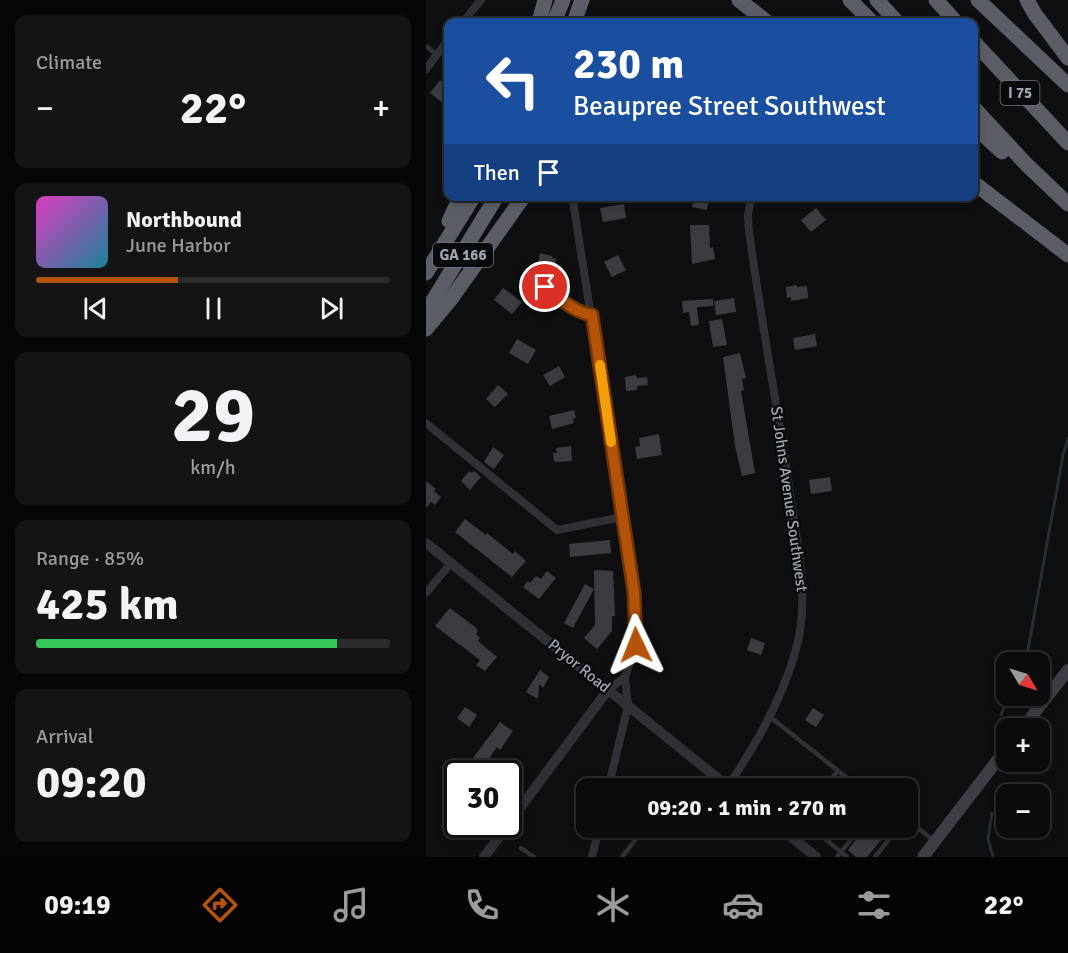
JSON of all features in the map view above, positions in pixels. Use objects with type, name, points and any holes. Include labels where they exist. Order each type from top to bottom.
[{"type":"highway","points":[[540,18],[545,0]]},
{"type":"highway","points":[[556,18],[563,0]]},
{"type":"highway","points":[[575,18],[582,0]]},
{"type":"highway","points":[[739,0],[762,18]]},
{"type":"highway","points":[[850,0],[868,18]]},
{"type":"highway","points":[[877,0],[893,18]]},
{"type":"highway","points":[[936,0],[952,18]]},
{"type":"highway","points":[[978,0],[1068,85]]},
{"type":"highway","points":[[1027,0],[1040,22],[1068,58]]},
{"type":"highway","name":"I 75","points":[[978,46],[1068,143]]},
{"type":"highway","name":"I 75","points":[[978,112],[1068,206]]},
{"type":"highway","points":[[978,129],[1068,206]]},
{"type":"highway","points":[[978,188],[1068,255]]},
{"type":"highway","points":[[426,269],[459,201]]},
{"type":"highway","name":"GA 166","points":[[426,273],[471,201]]},
{"type":"highway","name":"GA 166","points":[[426,312],[494,201]]},
{"type":"highway","points":[[426,329],[451,299],[520,201]]},
{"type":"main road","points":[[1031,718],[1066,676]]},
{"type":"main road","points":[[926,856],[996,762]]},
{"type":"street","points":[[466,18],[481,0]]},
{"type":"street","points":[[426,69],[444,46]]},
{"type":"street","points":[[573,201],[634,592],[636,645],[625,677],[628,706],[611,778]]},
{"type":"street","name":"St Johns Avenue Southwest","points":[[735,778],[783,687],[800,630],[802,604],[802,577],[749,231],[748,216],[751,201]]},
{"type":"street","points":[[545,287],[582,314],[592,315]]},
{"type":"street","points":[[426,423],[557,530],[622,517]]},
{"type":"street","name":"Pryor Road","points":[[426,543],[717,778]]},
{"type":"street","points":[[426,593],[451,563]]},
{"type":"street","points":[[522,805],[608,690],[625,677]]},
{"type":"street","points":[[484,857],[498,838]]},
{"type":"street","points":[[592,857],[597,838]]},
{"type":"street","points":[[792,838],[816,857]]},
{"type":"lane","points":[[426,46],[437,55]]},
{"type":"lane","points":[[768,715],[847,778]]},
{"type":"lane","points":[[832,778],[838,771]]},
{"type":"lane","points":[[918,828],[935,842]]},
{"type":"lane","points":[[622,857],[637,838]]},
{"type":"lane","points":[[822,838],[839,855],[847,857]]},
{"type":"lane","points":[[839,855],[852,838]]},
{"type":"lane","points":[[875,857],[890,838]]},
{"type":"lane","points":[[521,848],[534,857]]},
{"type":"building","points":[[440,80],[444,84],[444,104],[430,93]]},
{"type":"building","points":[[693,201],[709,201],[707,210],[692,207]]},
{"type":"building","points":[[624,204],[626,218],[603,222],[600,208]]},
{"type":"building","points":[[816,208],[826,220],[811,232],[801,220]]},
{"type":"building","points":[[690,225],[709,225],[710,248],[713,247],[715,259],[692,264]]},
{"type":"building","points":[[540,253],[556,259],[554,268],[551,267],[550,270],[537,268]]},
{"type":"building","points":[[618,255],[626,270],[612,277],[604,262]]},
{"type":"building","points":[[797,285],[797,287],[807,286],[808,298],[791,301],[791,297],[787,298],[786,287]]},
{"type":"building","points":[[503,288],[522,302],[512,314],[494,300]]},
{"type":"building","points":[[734,298],[736,312],[716,315],[714,301]]},
{"type":"building","points":[[713,299],[713,306],[697,307],[699,325],[691,326],[689,312],[683,313],[682,301]]},
{"type":"building","points":[[722,319],[727,345],[713,347],[709,321]]},
{"type":"building","points":[[815,334],[817,346],[795,350],[793,338]]},
{"type":"building","points":[[517,339],[536,350],[528,364],[509,353]]},
{"type":"building","points":[[740,353],[746,378],[742,379],[744,390],[741,391],[755,473],[742,476],[735,446],[723,357]]},
{"type":"building","points":[[559,366],[565,377],[550,386],[543,375]]},
{"type":"building","points":[[636,375],[637,378],[647,377],[648,385],[637,386],[637,390],[626,391],[625,377]]},
{"type":"building","points":[[498,385],[508,394],[495,407],[486,399]]},
{"type":"building","points":[[574,410],[576,418],[573,419],[574,423],[552,429],[549,416]]},
{"type":"building","points":[[659,434],[662,455],[637,459],[635,447],[640,446],[639,438]]},
{"type":"building","points":[[571,446],[572,461],[554,462],[553,453],[557,453],[556,448]]},
{"type":"building","points":[[493,447],[504,455],[494,469],[484,462]]},
{"type":"building","points":[[469,471],[472,473],[474,471],[481,477],[470,490],[461,481]]},
{"type":"building","points":[[830,477],[832,491],[811,494],[809,480]]},
{"type":"building","points":[[426,481],[436,489],[434,491],[441,497],[435,505],[431,502],[426,508]]},
{"type":"building","points":[[465,519],[513,554],[515,551],[526,561],[512,577],[455,532]]},
{"type":"building","points":[[610,540],[611,553],[570,557],[569,544]]},
{"type":"building","points":[[594,570],[613,571],[615,616],[612,616],[612,631],[597,649],[584,638],[595,625]]},
{"type":"building","points":[[547,571],[556,578],[539,599],[523,587],[536,576],[541,579]]},
{"type":"building","points":[[585,584],[594,589],[573,628],[564,623]]},
{"type":"building","points":[[450,608],[475,627],[478,631],[476,634],[480,638],[478,641],[497,657],[485,671],[476,665],[480,660],[435,626]]},
{"type":"building","points":[[751,638],[765,643],[761,655],[747,650]]},
{"type":"building","points":[[540,670],[549,677],[543,688],[539,684],[538,699],[526,692]]},
{"type":"building","points":[[465,707],[477,715],[469,727],[457,718]]},
{"type":"building","points":[[813,708],[824,715],[816,727],[805,720]]},
{"type":"building","points":[[500,722],[513,731],[500,750],[497,747],[488,760],[472,760]]},
{"type":"building","points":[[857,838],[883,838],[867,857],[856,857],[848,850]]},
{"type":"waterway","points":[[1028,652],[1063,455],[1068,439]]},
{"type":"waterway","points":[[1001,715],[1005,706]]},
{"type":"waterway","points":[[992,813],[988,839],[993,857]]},
{"type":"slow traffic","points":[[600,365],[611,442]]},
{"type":"route","points":[[545,287],[582,314],[592,315],[634,592],[636,645]]}]
